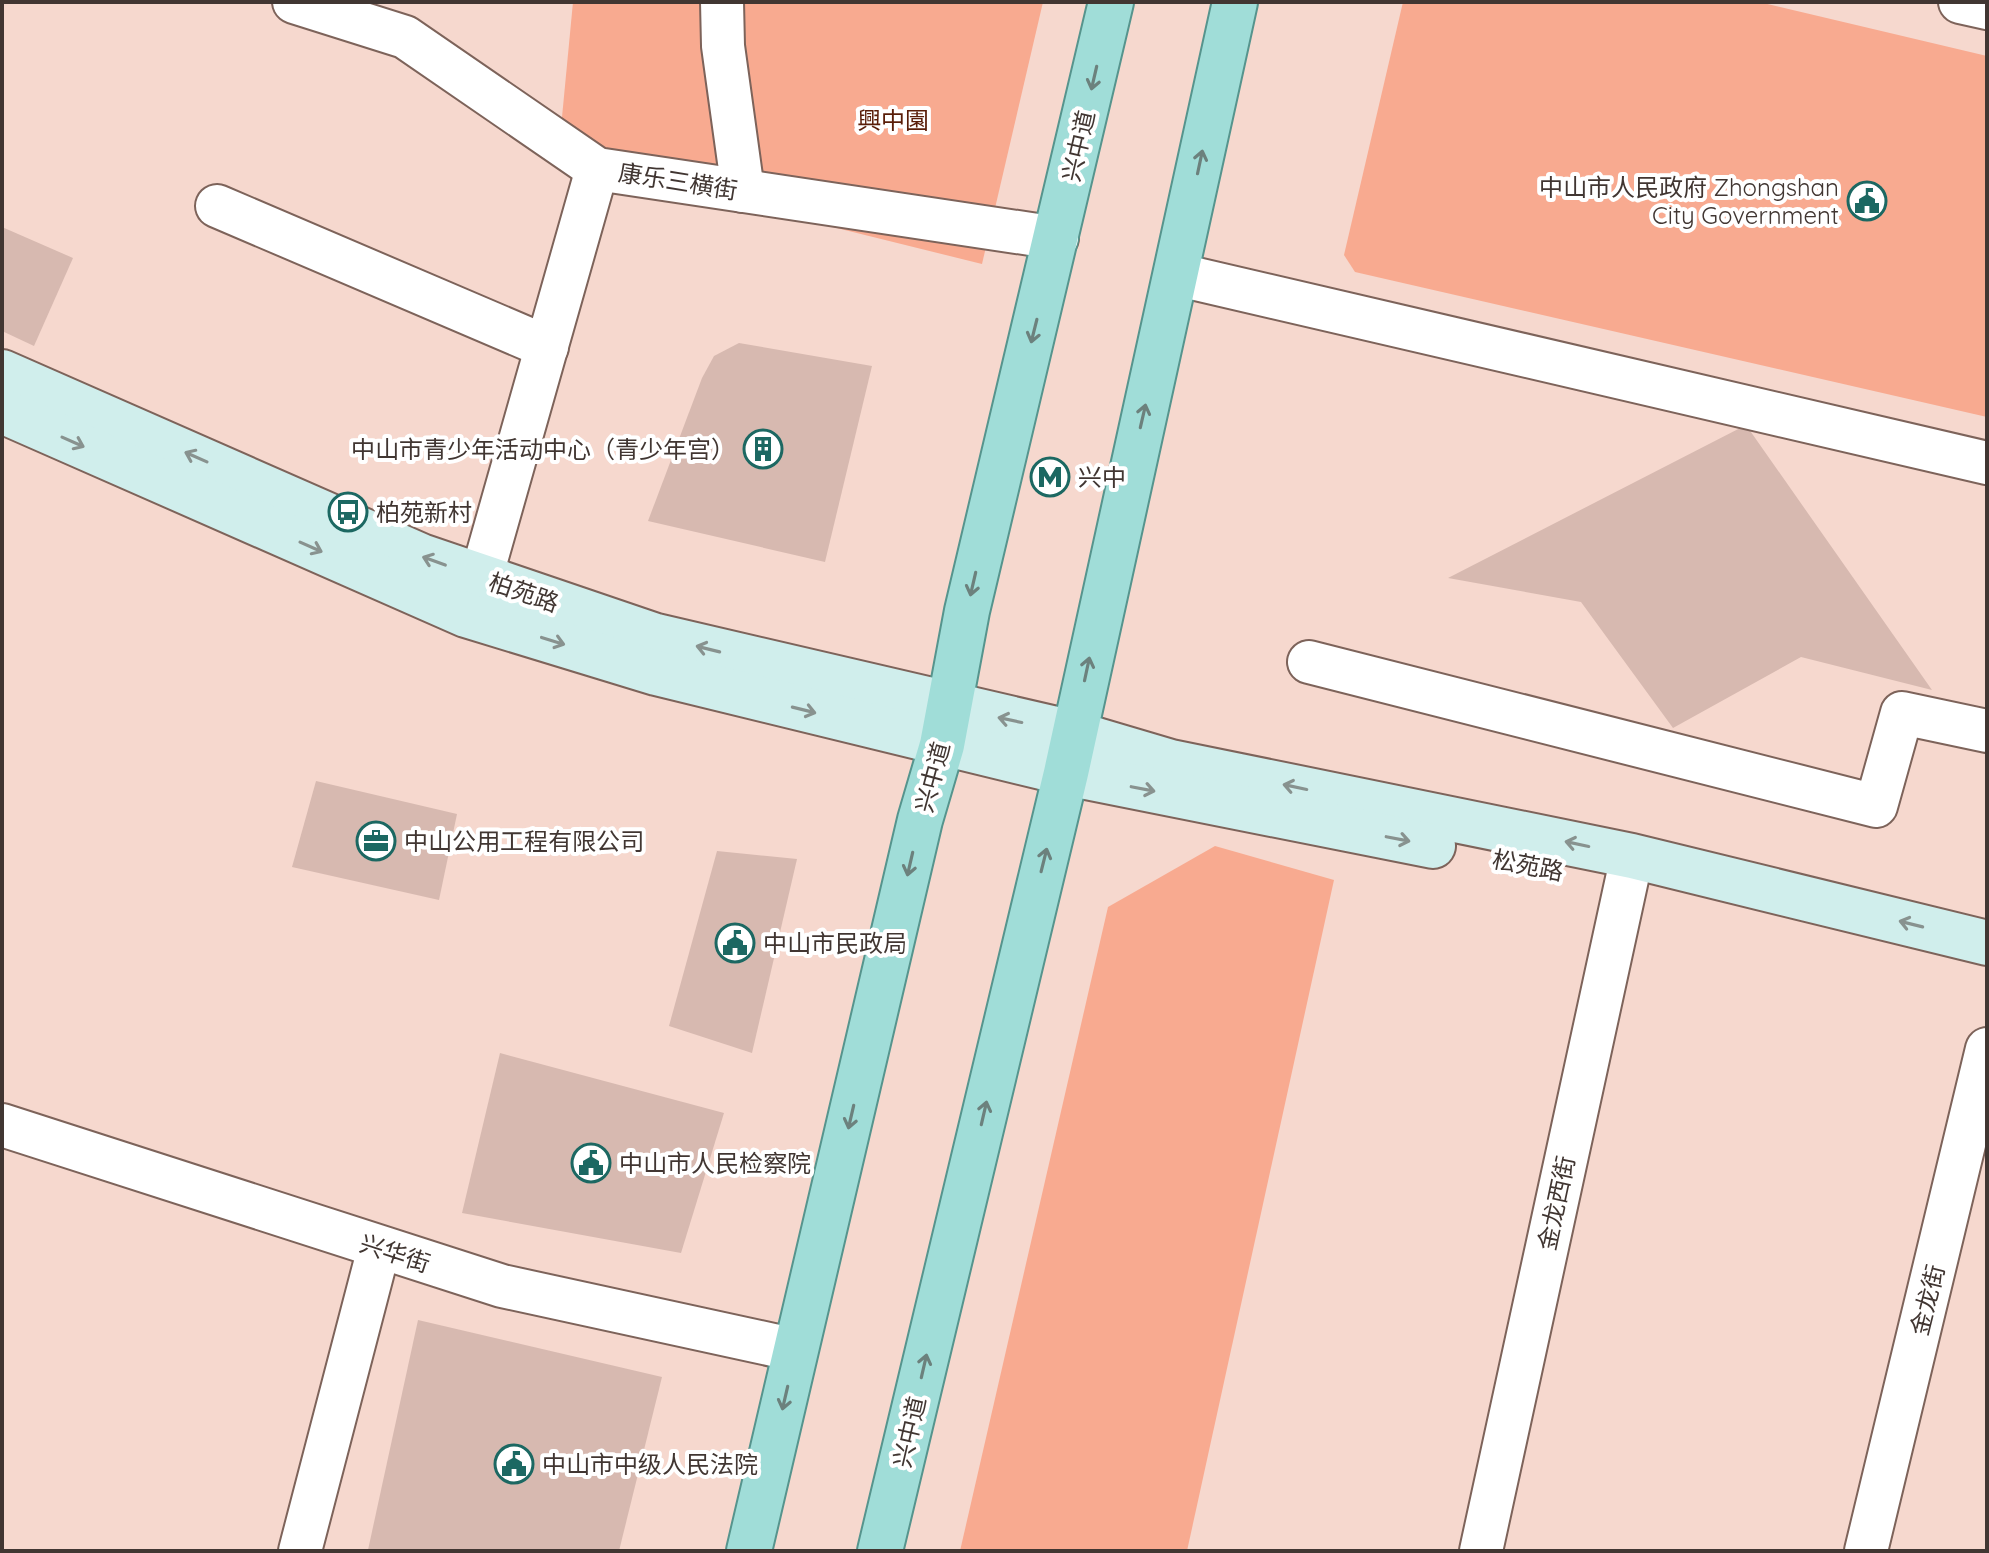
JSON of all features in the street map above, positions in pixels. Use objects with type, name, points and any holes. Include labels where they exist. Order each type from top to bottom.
[{"type":"main road","name":"兴中道","points":[[749,1551],[1111,2]]},
{"type":"main road","name":"兴中道","points":[[880,1551],[1069,753],[1235,2]]},
{"type":"street","name":"康乐三横街","points":[[294,2],[405,37],[597,169],[1057,238]]},
{"type":"street","points":[[722,2],[723,46],[743,191]]},
{"type":"street","points":[[1960,2],[1987,8]]},
{"type":"street","points":[[481,578],[597,169]]},
{"type":"street","points":[[217,206],[547,347]]},
{"type":"street","points":[[1175,274],[1987,463]]},
{"type":"street","name":"柏苑路","points":[[2,372],[421,556],[656,636],[944,726]]},
{"type":"street","name":"柏苑路","points":[[2,411],[466,615],[656,673],[944,726],[1069,753]]},
{"type":"street","points":[[1309,662],[1876,806],[1902,713],[1987,731]]},
{"type":"street","name":"松苑路","points":[[1069,753],[1987,943]]},
{"type":"street","name":"松苑路","points":[[1628,870],[1987,972]]},
{"type":"street","name":"金龙西街","points":[[1481,1551],[1628,870]]},
{"type":"street","name":"金龙街","points":[[1866,1551],[1975,1148],[1987,1049]]},
{"type":"street","name":"兴华街","points":[[2,1125],[502,1286],[796,1350]]},
{"type":"street","points":[[300,1551],[379,1248]]},
{"type":"green space","name":"興中園","points":[[573,2],[1043,2],[982,264],[558,159]]},
{"type":"green space","points":[[1403,2],[1759,2],[1987,56],[1987,417],[1355,272],[1344,255]]},
{"type":"green space","points":[[1215,846],[1334,880],[1187,1551],[960,1551],[1108,907]]},
{"type":"building","points":[[2,227],[73,258],[34,346],[2,331]]},
{"type":"building","name":"中山市青少年活动中心（青少年宫）","points":[[739,343],[872,366],[825,562],[648,521],[702,378],[714,356]]},
{"type":"building","points":[[1746,425],[1932,690],[1801,657],[1673,728],[1581,602],[1448,578]]},
{"type":"building","name":"中山公用工程有限公司","points":[[316,781],[457,814],[439,900],[292,867]]},
{"type":"building","name":"中山市民政局","points":[[717,851],[797,859],[752,1053],[669,1026]]},
{"type":"building","name":"中山市人民检察院","points":[[500,1053],[724,1113],[681,1253],[462,1213]]},
{"type":"building","name":"中山市中级人民法院","points":[[418,1320],[662,1377],[619,1551],[368,1550]]},
{"type":"place","name":"中山市人民政府 Zhongshan City Government","points":[[1867,201]]},
{"type":"place","name":"中山市青少年活动中心（青少年宫）","points":[[763,449]]},
{"type":"place","name":"兴中","points":[[1050,477]]},
{"type":"place","name":"柏苑新村","points":[[348,512]]},
{"type":"place","name":"中山公用工程有限公司","points":[[376,841]]},
{"type":"place","name":"中山市民政局","points":[[735,943]]},
{"type":"place","name":"中山市人民检察院","points":[[591,1163]]},
{"type":"place","name":"中山市中级人民法院","points":[[514,1464]]}]
